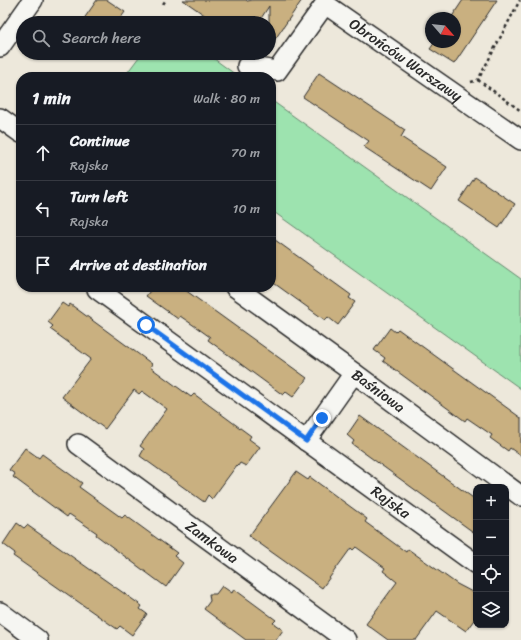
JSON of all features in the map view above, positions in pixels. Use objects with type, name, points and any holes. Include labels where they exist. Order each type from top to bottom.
[{"type":"street","points":[[22,16],[33,0]]},
{"type":"street","name":"Obrońców Warszawy","points":[[247,66],[278,71],[324,4],[521,140]]},
{"type":"street","points":[[0,47],[16,24]]},
{"type":"street","points":[[0,118],[16,129]]},
{"type":"street","name":"Rajska","points":[[101,292],[473,562]]},
{"type":"street","name":"Baśniowa","points":[[242,292],[521,496]]},
{"type":"street","points":[[306,441],[354,373]]},
{"type":"street","name":"Zamkowa","points":[[78,444],[346,640]]},
{"type":"street","points":[[0,612],[38,640]]},
{"type":"path","points":[[163,4],[166,0]]},
{"type":"path","points":[[468,83],[478,80],[520,0]]},
{"type":"path","points":[[478,80],[521,111]]},
{"type":"green space","points":[[137,60],[216,60],[232,72],[128,72]]},
{"type":"green space","points":[[276,104],[521,279],[521,389],[276,214]]},
{"type":"building","points":[[97,0],[107,0],[125,12],[122,16],[86,16]]},
{"type":"building","points":[[183,0],[302,0],[276,38],[276,16],[269,16],[269,6],[263,16],[206,16]]},
{"type":"building","points":[[463,0],[497,0],[454,64],[430,49],[461,48],[461,12],[455,12]]},
{"type":"building","points":[[319,73],[405,130],[401,137],[447,167],[431,191],[364,147],[369,141],[303,97]]},
{"type":"building","points":[[475,177],[515,204],[499,228],[459,201]]},
{"type":"building","points":[[276,241],[351,295],[349,298],[355,302],[338,325],[328,317],[325,320],[276,285]]},
{"type":"building","points":[[149,292],[188,292],[307,378],[293,397],[286,392],[283,395],[208,340],[210,337],[180,316],[178,319],[146,296]]},
{"type":"building","points":[[62,303],[68,307],[70,304],[152,364],[150,367],[191,397],[194,394],[251,436],[249,439],[260,447],[246,466],[240,463],[238,466],[237,465],[212,499],[208,495],[204,502],[140,456],[144,449],[140,446],[167,409],[142,391],[139,394],[134,390],[105,429],[62,397],[91,359],[50,329],[53,326],[48,322]]},
{"type":"building","points":[[390,328],[395,332],[398,329],[521,418],[521,456],[510,448],[508,451],[490,438],[492,435],[467,418],[465,421],[383,361],[385,358],[374,350]]},
{"type":"building","points":[[360,416],[473,498],[473,532],[352,444],[354,441],[347,435]]},
{"type":"building","points":[[25,448],[39,458],[42,454],[82,483],[79,487],[122,518],[125,515],[177,553],[174,556],[183,563],[166,587],[96,535],[97,533],[69,514],[67,517],[13,477],[15,474],[9,470]]},
{"type":"building","points":[[296,472],[308,480],[310,477],[367,519],[365,522],[406,552],[408,549],[457,584],[473,592],[473,621],[466,631],[437,611],[416,640],[388,640],[366,624],[397,582],[383,571],[385,568],[356,547],[353,550],[351,548],[322,588],[249,536]]},
{"type":"building","points":[[17,523],[24,528],[27,525],[142,606],[140,609],[147,614],[132,635],[120,626],[117,629],[13,556],[15,553],[3,544]]},
{"type":"building","points":[[222,586],[232,593],[234,589],[276,620],[273,623],[283,630],[276,640],[246,640],[204,609],[210,601],[209,594],[216,594]]},
{"type":"route","points":[[146,325],[306,441],[322,418]]}]
